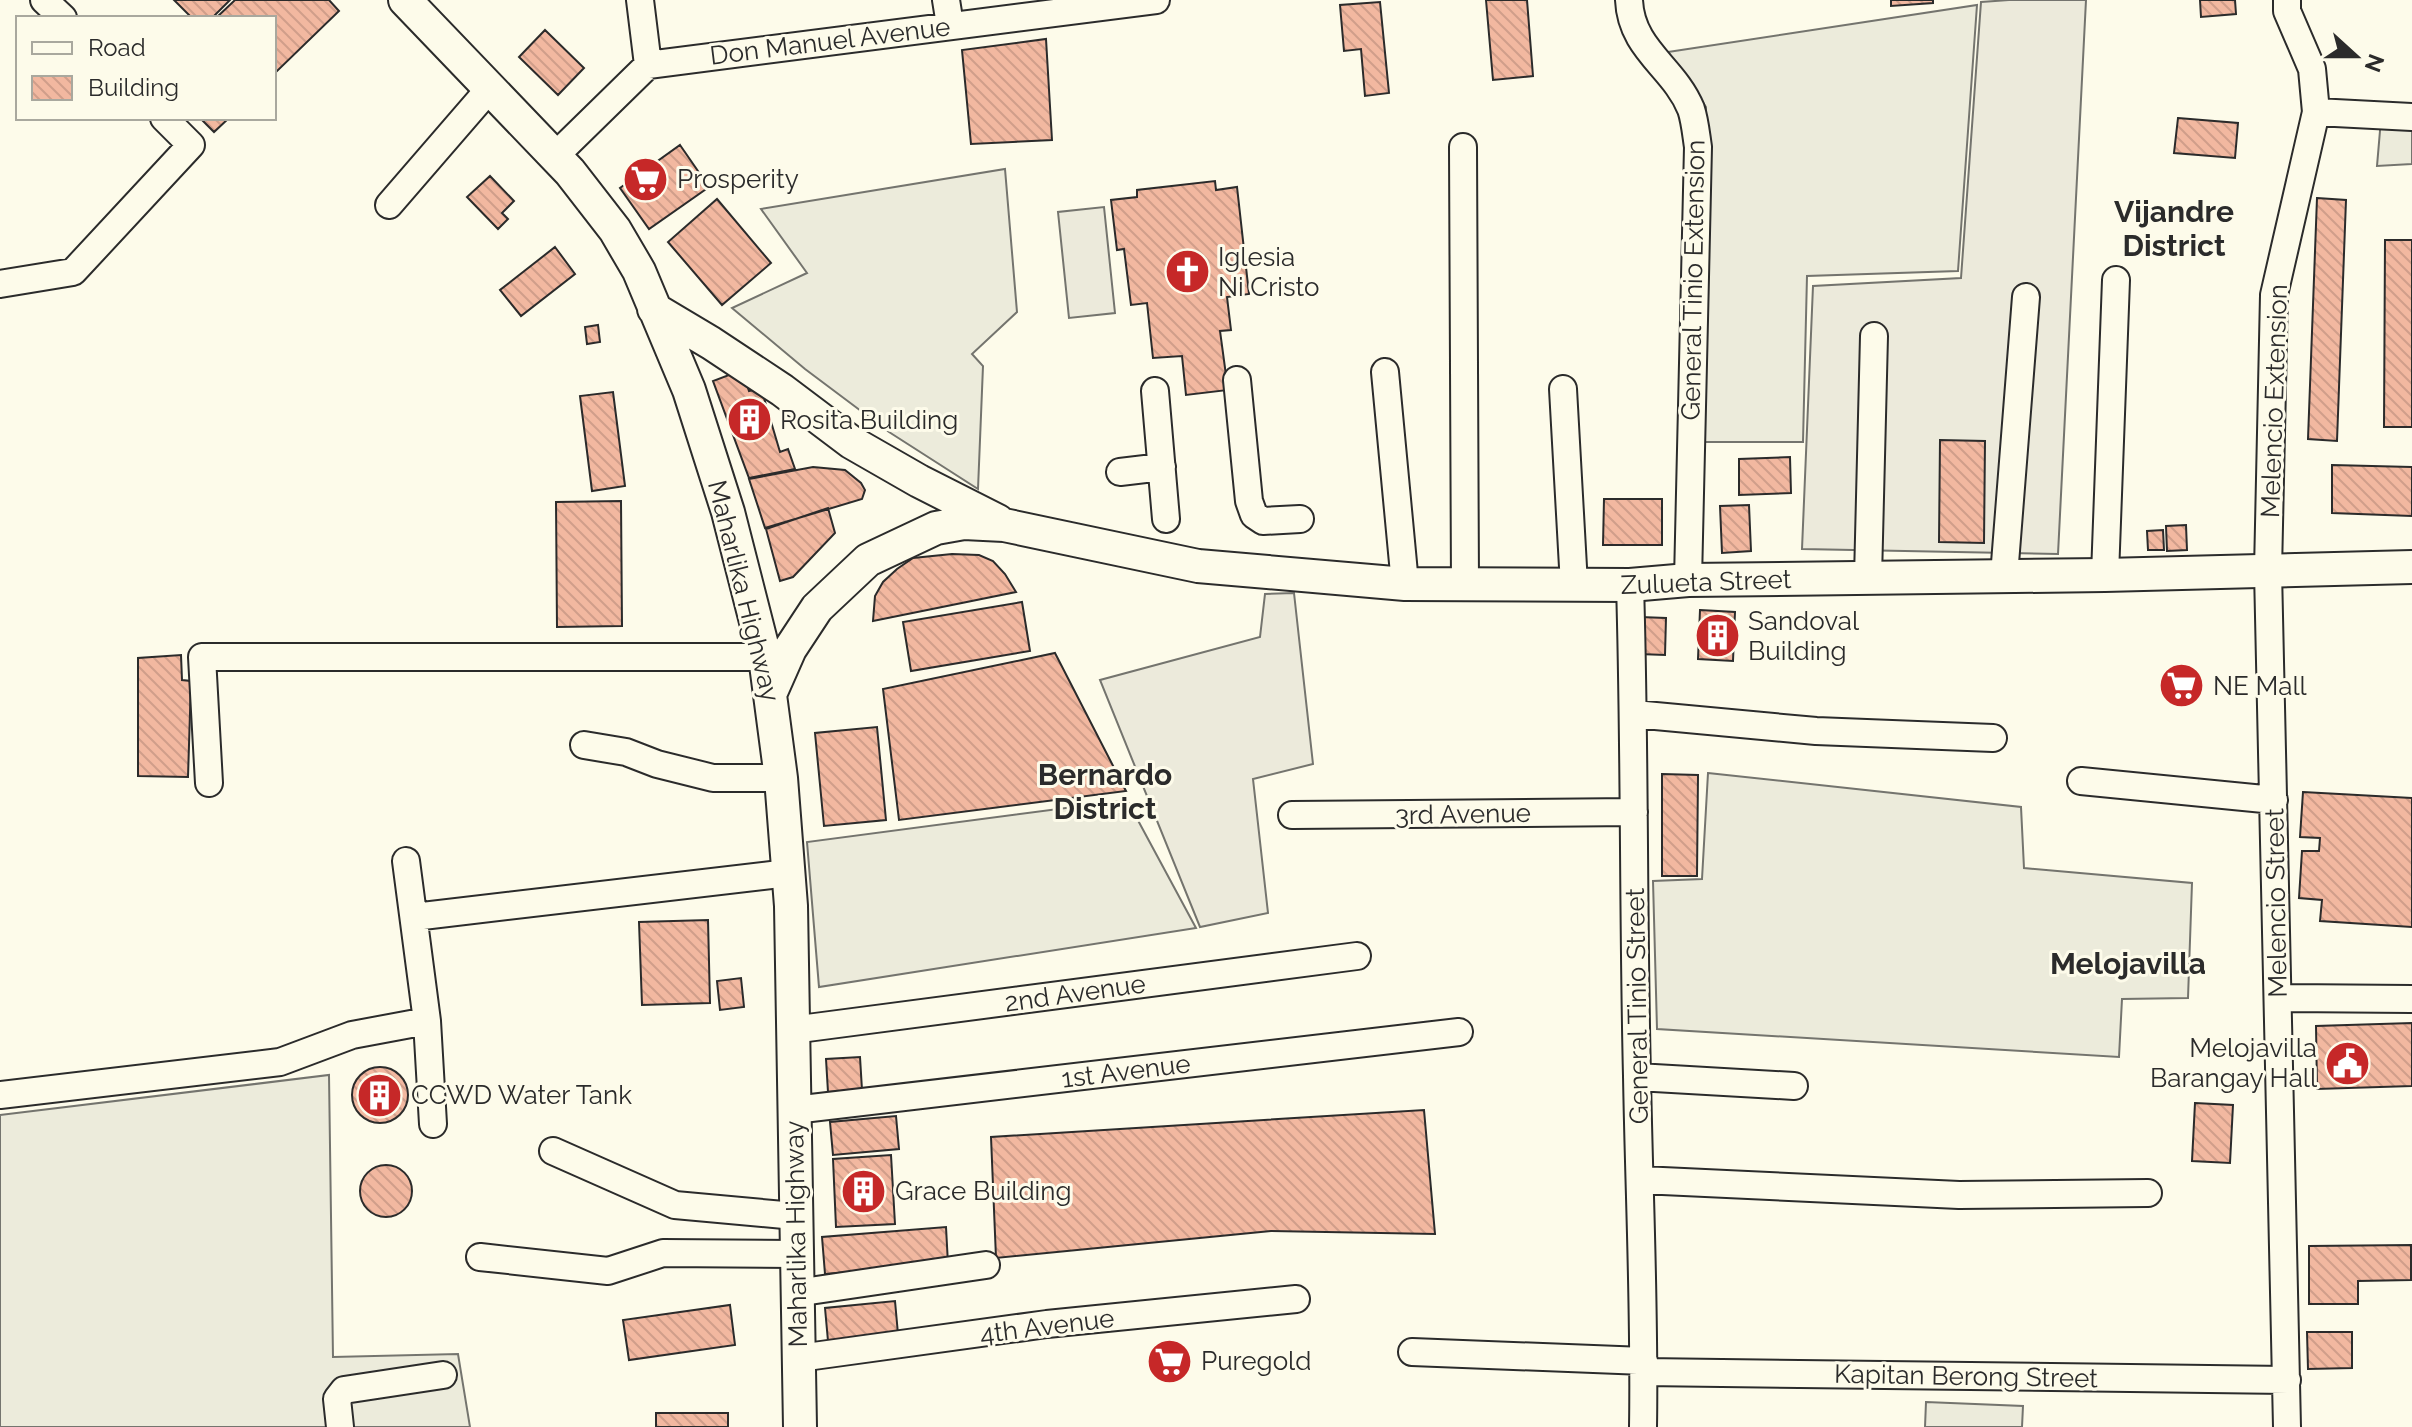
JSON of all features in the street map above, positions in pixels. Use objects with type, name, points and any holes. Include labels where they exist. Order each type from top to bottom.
[{"type":"main road","name":"Maharlika Highway","points":[[405,0],[581,184],[615,230],[639,271],[689,390],[728,512],[765,657],[781,778],[791,906],[800,1427]]},
{"type":"main road","name":"Zulueta Street","points":[[654,309],[735,358],[851,442],[1004,525]]},
{"type":"main road","name":"Zulueta Street","points":[[771,692],[790,649],[817,608],[868,560],[936,528],[964,523],[1004,525],[1198,566],[1405,584],[1630,585],[1688,580],[2105,575],[2412,567]]},
{"type":"street","points":[[44,0],[61,16]]},
{"type":"street","points":[[555,156],[648,65],[640,0]]},
{"type":"street","name":"Don Manuel Avenue","points":[[648,65],[948,13],[1156,0]]},
{"type":"street","name":"General Tinio Extension","points":[[1629,0],[1633,29],[1690,108],[1698,147],[1688,580]]},
{"type":"street","name":"Melencio Extension","points":[[2268,571],[2274,295],[2316,112],[2312,69],[2287,11],[2287,0]]},
{"type":"street","points":[[389,205],[491,87]]},
{"type":"street","points":[[2316,112],[2412,117]]},
{"type":"street","points":[[0,284],[73,272],[191,145],[166,120]]},
{"type":"street","points":[[1463,147],[1465,585]]},
{"type":"street","points":[[2105,575],[2116,280]]},
{"type":"street","points":[[2004,576],[2026,297]]},
{"type":"street","points":[[1868,578],[1874,336]]},
{"type":"street","points":[[1385,372],[1405,584]]},
{"type":"street","points":[[1237,380],[1249,501],[1254,515],[1263,521],[1300,519]]},
{"type":"street","points":[[1563,389],[1574,585]]},
{"type":"street","points":[[1155,391],[1166,519]]},
{"type":"street","points":[[1120,472],[1162,467]]},
{"type":"street","name":"Melencio Street","points":[[2268,571],[2287,1427]]},
{"type":"street","name":"General Tinio Street","points":[[1630,585],[1643,1427]]},
{"type":"street","points":[[209,783],[202,657],[765,657]]},
{"type":"street","points":[[1634,714],[1816,731],[1993,738]]},
{"type":"street","points":[[584,745],[626,752],[657,764],[713,778],[781,778]]},
{"type":"street","points":[[2081,781],[2274,800]]},
{"type":"street","name":"3rd Avenue","points":[[1292,815],[1634,812]]},
{"type":"street","points":[[406,861],[427,1021],[433,1124]]},
{"type":"street","points":[[414,917],[788,873]]},
{"type":"street","name":"2nd Avenue","points":[[792,1030],[1357,956]]},
{"type":"street","points":[[2279,998],[2412,999]]},
{"type":"street","points":[[0,1095],[280,1062],[352,1035],[427,1021]]},
{"type":"street","name":"1st Avenue","points":[[794,1110],[1459,1032]]},
{"type":"street","points":[[1637,1077],[1794,1086]]},
{"type":"street","points":[[553,1151],[675,1205],[795,1216]]},
{"type":"street","points":[[1641,1180],[1959,1195],[2148,1193]]},
{"type":"street","points":[[480,1257],[608,1271],[663,1253],[796,1254]]},
{"type":"street","points":[[796,1293],[986,1265]]},
{"type":"street","name":"4th Avenue","points":[[799,1358],[1047,1324],[1296,1299]]},
{"type":"street","name":"Kapitan Berong Street","points":[[1412,1352],[1644,1366],[2287,1380]]},
{"type":"street","points":[[340,1427],[337,1399],[344,1390],[443,1375]]},
{"type":"shaded area","points":[[2086,0],[2058,554],[1802,549],[1813,286],[1961,278],[1981,2]]},
{"type":"shaded area","points":[[1977,5],[1958,271],[1807,276],[1803,442],[1703,442],[1706,107],[1668,52]]},
{"type":"shaded area","points":[[2381,119],[2412,122],[2412,164],[2377,166]]},
{"type":"shaded area","points":[[1005,169],[1017,312],[972,354],[983,366],[978,489],[889,432],[805,369],[732,308],[807,273],[761,209]]},
{"type":"shaded area","points":[[1104,207],[1115,313],[1069,318],[1058,212]]},
{"type":"shaded area","points":[[1294,593],[1313,764],[1253,779],[1268,913],[1200,927],[1100,680],[1260,637],[1265,594]]},
{"type":"shaded area","points":[[1708,773],[2021,807],[2024,868],[2192,883],[2188,998],[2122,999],[2119,1057],[1657,1029],[1653,881],[1702,879]]},
{"type":"shaded area","points":[[1127,800],[1196,928],[819,987],[807,842]]},
{"type":"shaded area","points":[[329,1075],[333,1357],[458,1354],[470,1427],[0,1427],[0,1115]]},
{"type":"shaded area","points":[[1926,1402],[2023,1406],[2022,1427],[1925,1427]]},
{"type":"building","points":[[174,0],[230,0],[214,16],[190,16]]},
{"type":"building","points":[[235,0],[329,0],[339,11],[276,72],[276,16],[218,16]]},
{"type":"building","points":[[1486,0],[1527,0],[1533,76],[1493,80]]},
{"type":"building","points":[[1891,0],[1933,0],[1933,3],[1891,6]]},
{"type":"building","points":[[2200,0],[2235,0],[2236,14],[2201,17]]},
{"type":"building","points":[[1380,2],[1389,93],[1365,96],[1361,49],[1344,51],[1340,5]]},
{"type":"building","points":[[545,30],[584,68],[558,95],[519,57]]},
{"type":"building","points":[[1046,39],[1052,140],[971,144],[962,50]]},
{"type":"building","points":[[2178,118],[2238,123],[2235,158],[2174,153]]},
{"type":"building","points":[[202,120],[227,120],[214,132]]},
{"type":"building","points":[[680,145],[709,187],[649,229],[620,188]]},
{"type":"building","points":[[490,176],[514,201],[502,213],[508,219],[498,229],[467,197]]},
{"type":"building","name":"Iglesia Ni Cristo","points":[[1215,181],[1216,190],[1237,187],[1249,294],[1227,297],[1231,330],[1220,331],[1228,390],[1186,395],[1182,356],[1153,358],[1147,303],[1131,305],[1124,249],[1117,250],[1111,200],[1137,197],[1137,190]]},
{"type":"building","points":[[2317,198],[2346,200],[2337,441],[2308,439]]},
{"type":"building","points":[[717,199],[771,263],[722,305],[668,242]]},
{"type":"building","points":[[2385,240],[2412,240],[2412,427],[2384,427]]},
{"type":"building","points":[[555,247],[575,274],[521,316],[500,290]]},
{"type":"building","points":[[598,325],[600,342],[587,344],[585,327]]},
{"type":"building","name":"Rosita Building","points":[[742,370],[749,391],[761,388],[780,452],[788,449],[795,469],[749,478],[713,381]]},
{"type":"building","points":[[613,392],[625,486],[592,491],[580,396]]},
{"type":"building","points":[[1940,440],[1985,441],[1984,543],[1939,542]]},
{"type":"building","points":[[1790,457],[1791,493],[1739,495],[1739,459]]},
{"type":"building","points":[[2332,465],[2412,467],[2412,516],[2332,513]]},
{"type":"building","points":[[813,467],[845,470],[861,483],[865,490],[862,499],[765,528],[749,479]]},
{"type":"building","points":[[1604,499],[1662,499],[1662,545],[1603,545]]},
{"type":"building","points":[[621,501],[622,626],[557,627],[556,502]]},
{"type":"building","points":[[1749,505],[1751,551],[1722,553],[1720,506]]},
{"type":"building","points":[[828,508],[835,533],[793,577],[780,581],[766,529]]},
{"type":"building","points":[[2186,525],[2187,550],[2167,551],[2166,526]]},
{"type":"building","points":[[2163,530],[2164,550],[2148,550],[2147,531]]},
{"type":"building","points":[[979,555],[993,561],[1016,592],[873,621],[875,596],[883,582],[897,569],[913,558]]},
{"type":"building","points":[[1022,602],[1030,651],[911,671],[903,622]]},
{"type":"building","name":"Sandoval Building","points":[[1700,610],[1735,612],[1733,661],[1698,659]]},
{"type":"building","points":[[1640,617],[1666,618],[1665,655],[1639,654]]},
{"type":"building","points":[[1055,653],[1126,791],[899,820],[883,689]]},
{"type":"building","points":[[181,655],[182,680],[191,681],[188,777],[138,776],[138,658]]},
{"type":"building","points":[[877,727],[886,820],[824,826],[815,733]]},
{"type":"building","points":[[1662,774],[1698,775],[1697,876],[1662,876]]},
{"type":"building","points":[[2303,792],[2412,798],[2412,927],[2320,921],[2322,900],[2299,898],[2302,851],[2319,851],[2320,838],[2300,837]]},
{"type":"building","points":[[708,920],[710,1003],[642,1005],[639,922]]},
{"type":"building","points":[[741,978],[744,1007],[720,1010],[717,981]]},
{"type":"building","points":[[2412,1023],[2412,1086],[2317,1089],[2316,1026]]},
{"type":"building","points":[[860,1057],[862,1090],[828,1092],[826,1059]]},
{"type":"building","name":"CCWD Water Tank","points":[[380,1067],[400,1075],[408,1095],[400,1115],[380,1123],[360,1115],[352,1095],[360,1075]]},
{"type":"building","points":[[2195,1103],[2233,1105],[2230,1163],[2192,1161]]},
{"type":"building","points":[[1424,1110],[1435,1234],[1271,1231],[996,1258],[991,1137]]},
{"type":"building","points":[[896,1116],[899,1149],[833,1155],[830,1122]]},
{"type":"building","name":"Grace Building","points":[[891,1155],[895,1224],[836,1227],[833,1159]]},
{"type":"building","name":"CCWD Water Tank","points":[[386,1165],[404,1173],[412,1191],[404,1209],[386,1217],[368,1209],[360,1191],[368,1173]]},
{"type":"building","points":[[946,1227],[948,1264],[825,1274],[822,1237]]},
{"type":"building","points":[[2411,1245],[2411,1280],[2358,1281],[2358,1304],[2309,1304],[2309,1246]]},
{"type":"building","points":[[895,1301],[898,1334],[828,1341],[825,1308]]},
{"type":"building","points":[[730,1305],[735,1345],[629,1360],[623,1320]]},
{"type":"building","points":[[2307,1332],[2352,1332],[2352,1368],[2308,1369]]},
{"type":"building","points":[[656,1413],[728,1413],[728,1427],[656,1427]]},
{"type":"place","name":"Prosperity","points":[[646,179]]},
{"type":"place","name":"Iglesia Ni Cristo","points":[[1187,272]]},
{"type":"place","name":"Rosita Building","points":[[749,420]]},
{"type":"place","name":"Sandoval Building","points":[[1717,636]]},
{"type":"place","name":"NE Mall","points":[[2182,686]]},
{"type":"place","name":"Melojavilla Barangay Hall","points":[[2348,1063]]},
{"type":"place","name":"CCWD Water Tank","points":[[380,1095]]},
{"type":"place","name":"Grace Building","points":[[864,1191]]},
{"type":"place","name":"Puregold","points":[[1170,1361]]},
{"type":"district","name":"Vijandre District","points":[[2174,229]]},
{"type":"district","name":"Bernardo District","points":[[1105,792]]},
{"type":"district","name":"Melojavilla","points":[[2128,964]]}]
